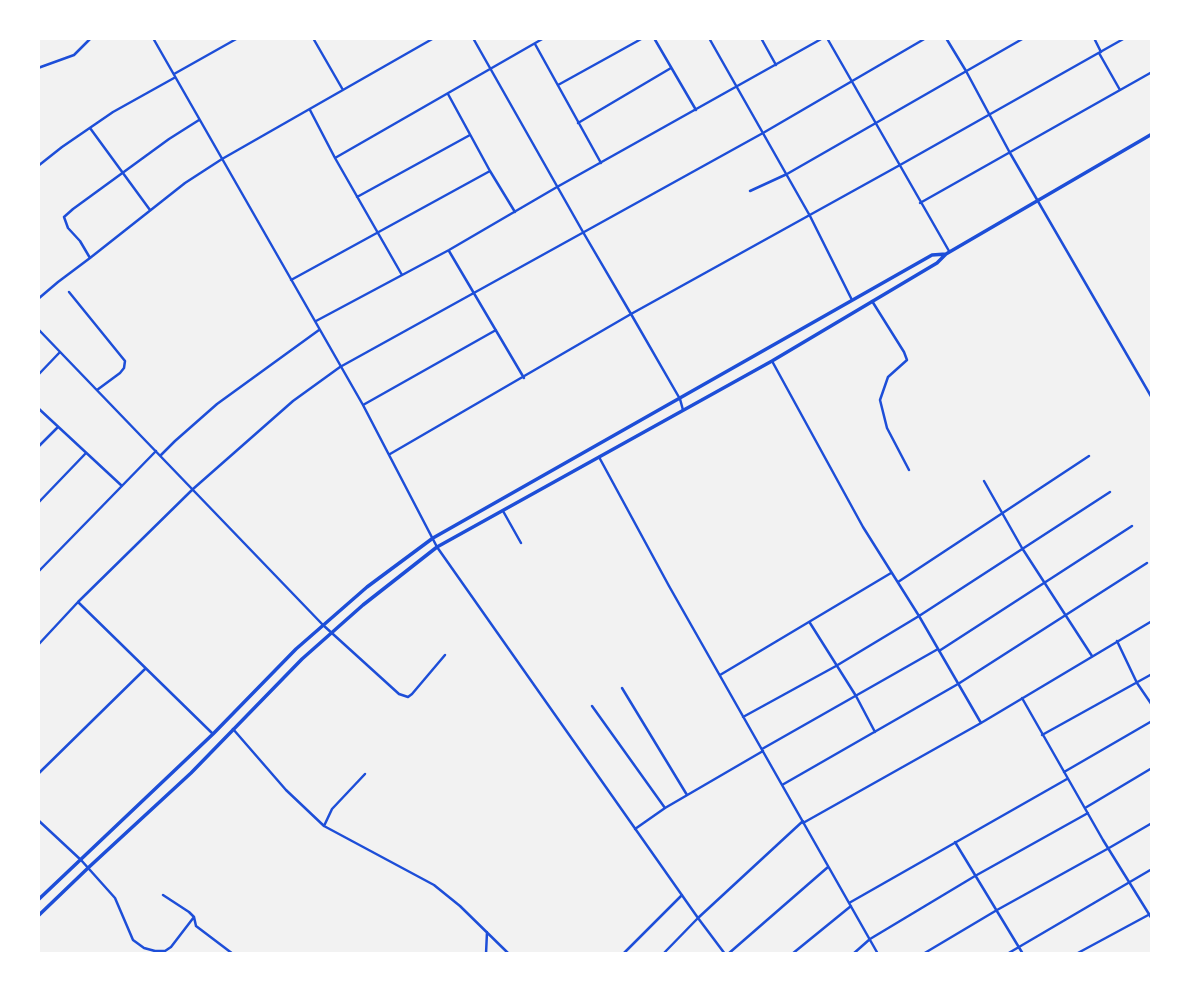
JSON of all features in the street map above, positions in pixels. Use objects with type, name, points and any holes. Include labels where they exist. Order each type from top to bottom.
[{"type":"main road","points":[[38,916],[191,773],[302,659],[363,605],[437,547],[772,361],[937,263],[947,253],[1152,134]]},
{"type":"main road","points":[[38,900],[213,734],[296,649],[367,587],[433,538],[932,255],[947,253]]},
{"type":"street","points":[[38,68],[74,55],[91,38]]},
{"type":"street","points":[[161,38],[154,40],[173,76],[363,405],[437,547],[698,918],[727,954],[828,867]]},
{"type":"street","points":[[38,166],[113,112],[238,38]]},
{"type":"street","points":[[313,38],[343,90]]},
{"type":"street","points":[[38,299],[150,210],[222,159],[434,38]]},
{"type":"street","points":[[473,38],[680,399],[683,411]]},
{"type":"street","points":[[335,158],[544,38]]},
{"type":"street","points":[[558,85],[643,38]]},
{"type":"street","points":[[654,38],[695,110]]},
{"type":"street","points":[[709,38],[810,216],[852,300]]},
{"type":"street","points":[[761,38],[776,65]]},
{"type":"street","points":[[315,322],[449,250],[825,38],[900,165],[947,253]]},
{"type":"street","points":[[38,645],[193,489],[293,401],[340,368],[763,133],[926,38]]},
{"type":"street","points":[[946,38],[1152,398]]},
{"type":"street","points":[[750,191],[787,174],[1024,38]]},
{"type":"street","points":[[1094,38],[1120,90]]},
{"type":"street","points":[[390,455],[631,314],[1125,38]]},
{"type":"street","points":[[535,44],[601,163]]},
{"type":"street","points":[[578,123],[671,68]]},
{"type":"street","points":[[920,203],[1152,72]]},
{"type":"street","points":[[448,94],[515,212]]},
{"type":"street","points":[[309,109],[402,275]]},
{"type":"street","points":[[90,258],[68,228],[64,217],[199,120]]},
{"type":"street","points":[[90,128],[150,210]]},
{"type":"street","points":[[357,197],[470,135]]},
{"type":"street","points":[[291,280],[490,171]]},
{"type":"street","points":[[449,250],[524,378]]},
{"type":"street","points":[[69,292],[125,361],[120,373],[97,390]]},
{"type":"street","points":[[872,301],[907,360],[888,377],[880,401],[887,428],[909,470]]},
{"type":"street","points":[[38,329],[323,625],[403,696],[412,694],[445,655]]},
{"type":"street","points":[[161,455],[217,404],[319,330]]},
{"type":"street","points":[[363,405],[496,330]]},
{"type":"street","points":[[38,375],[60,352]]},
{"type":"street","points":[[772,361],[863,527],[981,723]]},
{"type":"street","points":[[38,408],[122,486]]},
{"type":"street","points":[[38,447],[58,427]]},
{"type":"street","points":[[38,572],[156,451]]},
{"type":"street","points":[[38,503],[86,453]]},
{"type":"street","points":[[898,582],[1089,456]]},
{"type":"street","points":[[599,457],[669,586],[878,954]]},
{"type":"street","points":[[984,481],[1022,548],[1092,656]]},
{"type":"street","points":[[743,717],[919,616],[1110,492]]},
{"type":"street","points":[[503,511],[521,543]]},
{"type":"street","points":[[635,829],[762,750],[938,650],[1132,526]]},
{"type":"street","points":[[782,785],[958,684],[1147,563]]},
{"type":"street","points":[[720,675],[892,573]]},
{"type":"street","points":[[78,602],[213,734]]},
{"type":"street","points":[[663,954],[698,918],[803,822],[981,723],[1152,621]]},
{"type":"street","points":[[810,622],[875,732]]},
{"type":"street","points":[[1117,641],[1137,683],[1152,705]]},
{"type":"street","points":[[38,774],[145,669]]},
{"type":"street","points":[[1042,735],[1152,674]]},
{"type":"street","points":[[622,688],[687,795]]},
{"type":"street","points":[[1022,698],[1087,813],[1151,916],[1076,954]]},
{"type":"street","points":[[592,706],[665,808]]},
{"type":"street","points":[[1064,772],[1152,721]]},
{"type":"street","points":[[233,729],[286,790],[324,826],[434,885],[460,906],[509,954]]},
{"type":"street","points":[[1085,808],[1152,768]]},
{"type":"street","points":[[324,826],[332,809],[365,774]]},
{"type":"street","points":[[792,954],[850,904],[1067,779]]},
{"type":"street","points":[[853,954],[870,939],[1087,813]]},
{"type":"street","points":[[38,820],[81,860],[115,898],[133,940],[144,948],[165,951],[194,917]]},
{"type":"street","points":[[923,954],[1152,822]]},
{"type":"street","points":[[955,842],[1023,954]]},
{"type":"street","points":[[1007,954],[1152,869]]},
{"type":"street","points":[[163,895],[189,912],[194,917],[196,926],[233,954]]},
{"type":"street","points":[[623,954],[682,895]]},
{"type":"street","points":[[486,932],[486,954]]}]
